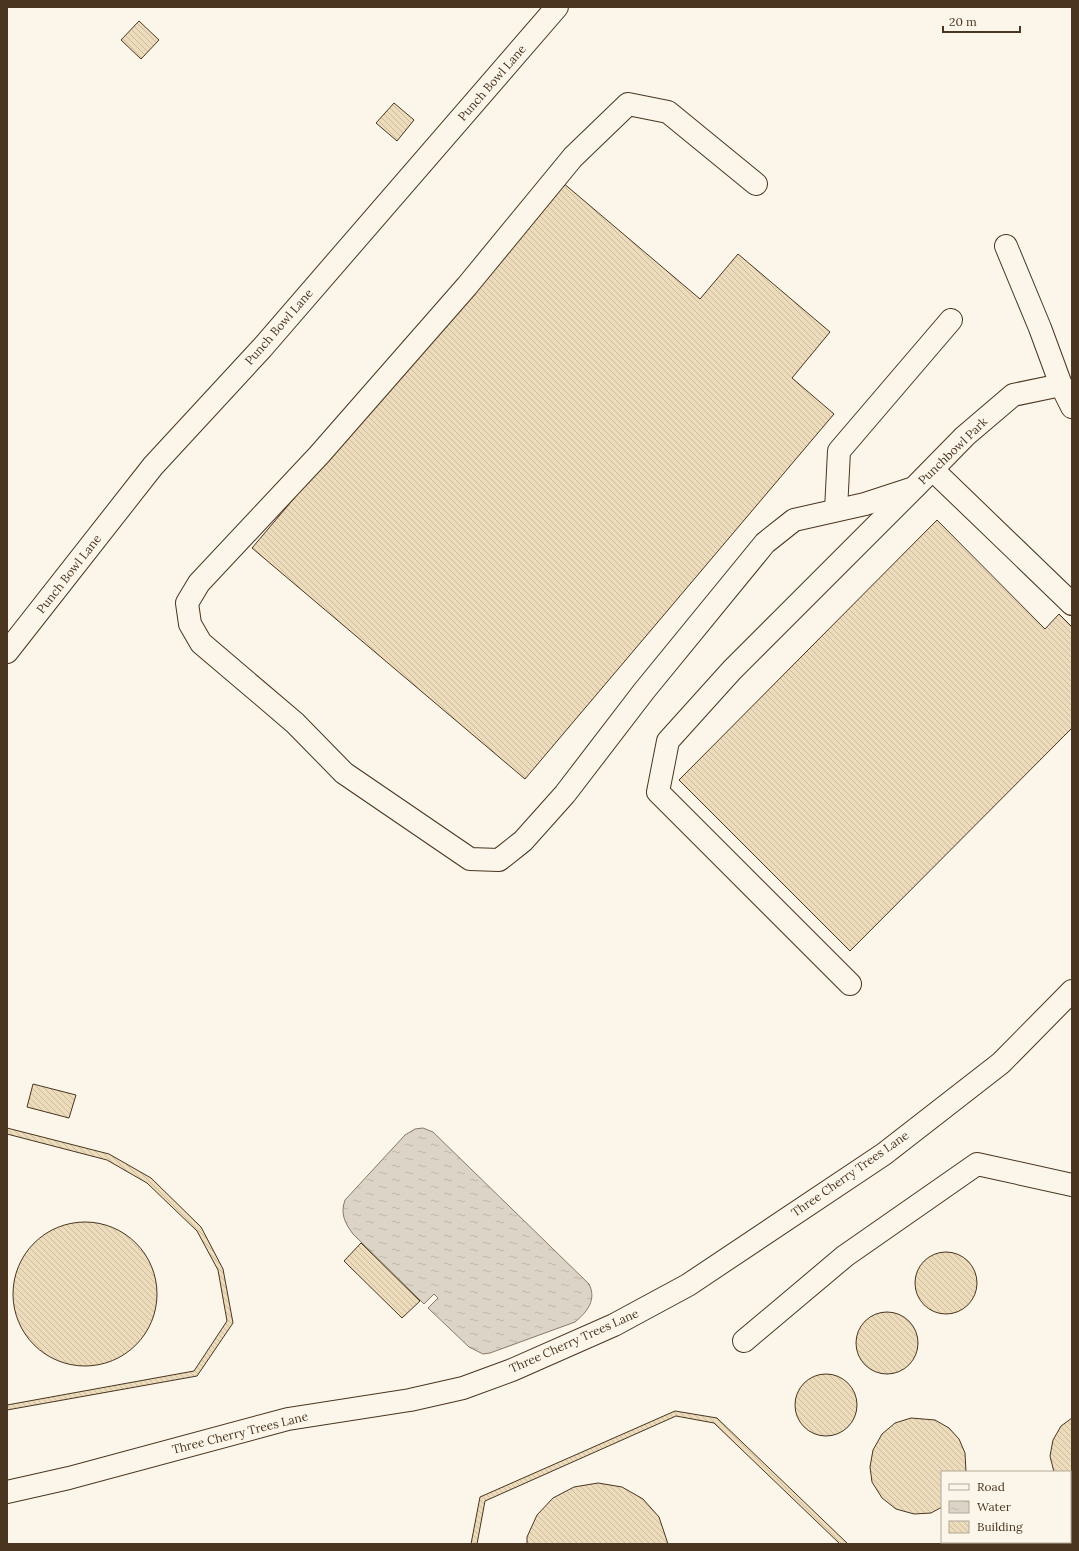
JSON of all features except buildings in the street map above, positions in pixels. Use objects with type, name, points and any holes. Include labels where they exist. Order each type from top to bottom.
[{"type":"street","name":"Punch Bowl Lane","points":[[7,652],[153,466],[262,348],[557,7]]},
{"type":"street","name":"Punchbowl Park","points":[[756,184],[668,112],[628,104],[573,157],[462,292],[318,455],[199,583],[187,603],[190,624],[201,643],[295,723],[344,773],[470,858],[499,860],[523,841],[565,794],[644,691],[765,542],[794,520],[865,504],[914,488],[965,436],[1013,395],[1061,385]]},
{"type":"street","points":[[1006,246],[1040,328],[1061,385],[1072,407]]},
{"type":"street","points":[[836,510],[840,451],[951,320]]},
{"type":"street","points":[[933,470],[1072,604]]},
{"type":"street","points":[[850,984],[658,792],[668,741],[732,670],[914,488]]},
{"type":"street","name":"Three Cherry Trees Lane","points":[[7,1492],[69,1478],[288,1419],[410,1400],[463,1388],[512,1370],[614,1325],[688,1285],[884,1154],[1001,1063],[1072,991]]},
{"type":"street","points":[[744,1341],[845,1256],[977,1164],[1072,1185]]},
{"type":"water","points":[[423,1128],[433,1132],[589,1284],[592,1295],[590,1305],[575,1322],[490,1353],[483,1354],[469,1347],[428,1308],[438,1298],[434,1294],[424,1304],[353,1234],[343,1214],[345,1200],[405,1135],[415,1129]]}]
